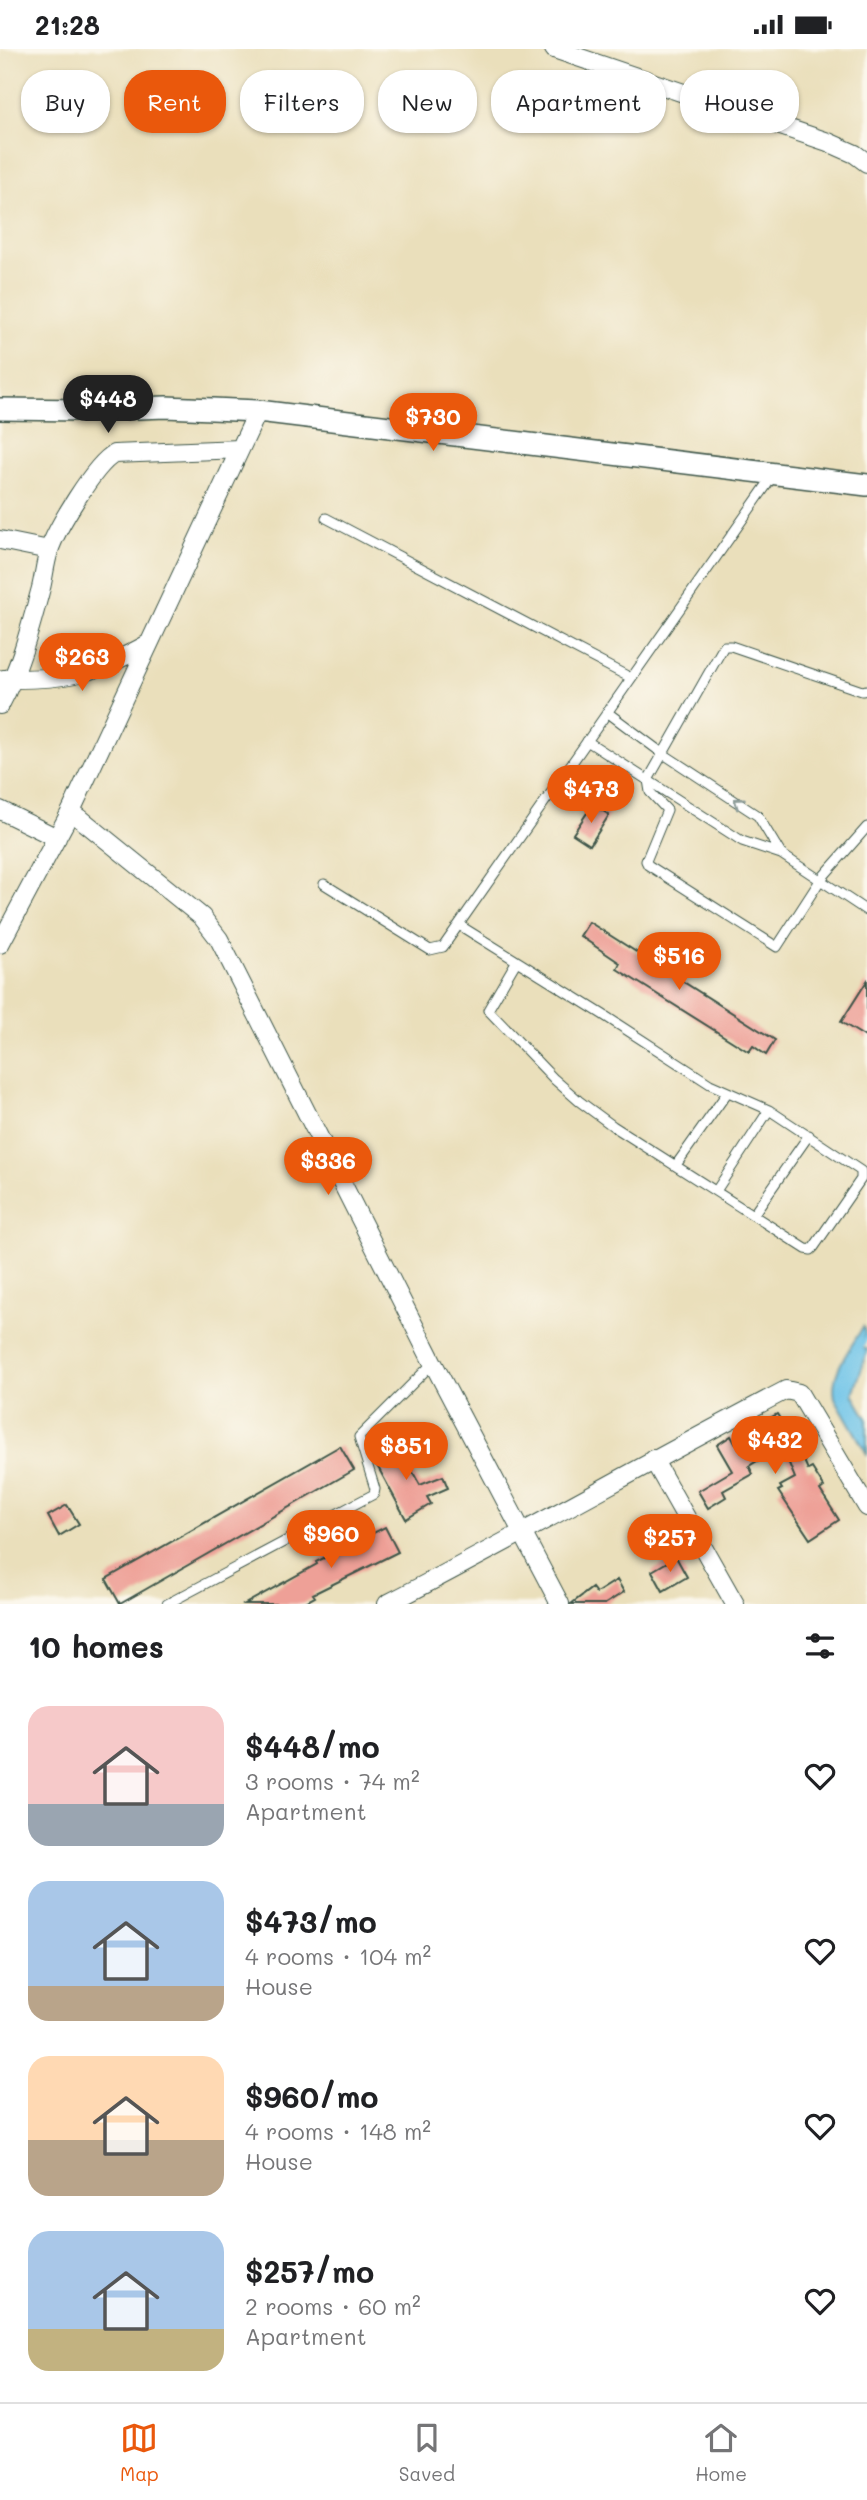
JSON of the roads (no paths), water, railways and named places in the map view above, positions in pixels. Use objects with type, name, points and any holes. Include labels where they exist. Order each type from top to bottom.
[{"type":"street","points":[[554,49],[828,142],[855,154],[867,163]]},
{"type":"street","points":[[0,409],[96,410],[166,407],[258,411],[867,485]]},
{"type":"street","points":[[0,944],[71,810],[258,411]]},
{"type":"street","points":[[0,705],[7,679],[32,622],[49,550],[89,479],[106,458],[114,454],[240,449]]},
{"type":"street","points":[[0,540],[49,550]]},
{"type":"street","points":[[7,679],[54,678],[80,674],[103,667],[148,644]]},
{"type":"street","points":[[0,810],[57,838]]},
{"type":"street","points":[[71,810],[202,917],[219,940],[433,1363],[560,1604]]},
{"type":"street","points":[[387,1604],[524,1533],[653,1459],[786,1390],[799,1393],[867,1507]]},
{"type":"street","points":[[653,1459],[735,1604]]},
{"type":"lane","points":[[324,884],[430,950],[443,947],[774,474]]},
{"type":"lane","points":[[326,518],[631,678]]},
{"type":"lane","points":[[867,690],[862,691],[731,646],[724,646],[648,780],[650,792],[667,810],[647,857],[648,865],[775,947],[779,946],[821,879],[867,827]]},
{"type":"lane","points":[[607,712],[662,753],[758,816],[781,854]]},
{"type":"lane","points":[[587,741],[742,841],[781,854],[867,911]]},
{"type":"lane","points":[[459,925],[727,1093],[769,1110],[861,1171],[862,1175],[814,1247],[811,1250],[806,1249],[613,1126],[554,1079],[488,1010],[516,962]]},
{"type":"lane","points":[[676,1165],[727,1093]]},
{"type":"lane","points":[[716,1191],[769,1110]]},
{"type":"lane","points":[[753,1215],[809,1135]]},
{"type":"lane","points":[[167,1604],[374,1494],[375,1489],[359,1437],[433,1363]]},
{"type":"water","points":[[863,1327],[865,1331],[862,1348],[867,1349],[853,1394],[867,1418],[867,1454],[835,1398],[834,1389],[842,1361]]},
{"type":"waterway","points":[[860,1348],[867,1336]]}]
